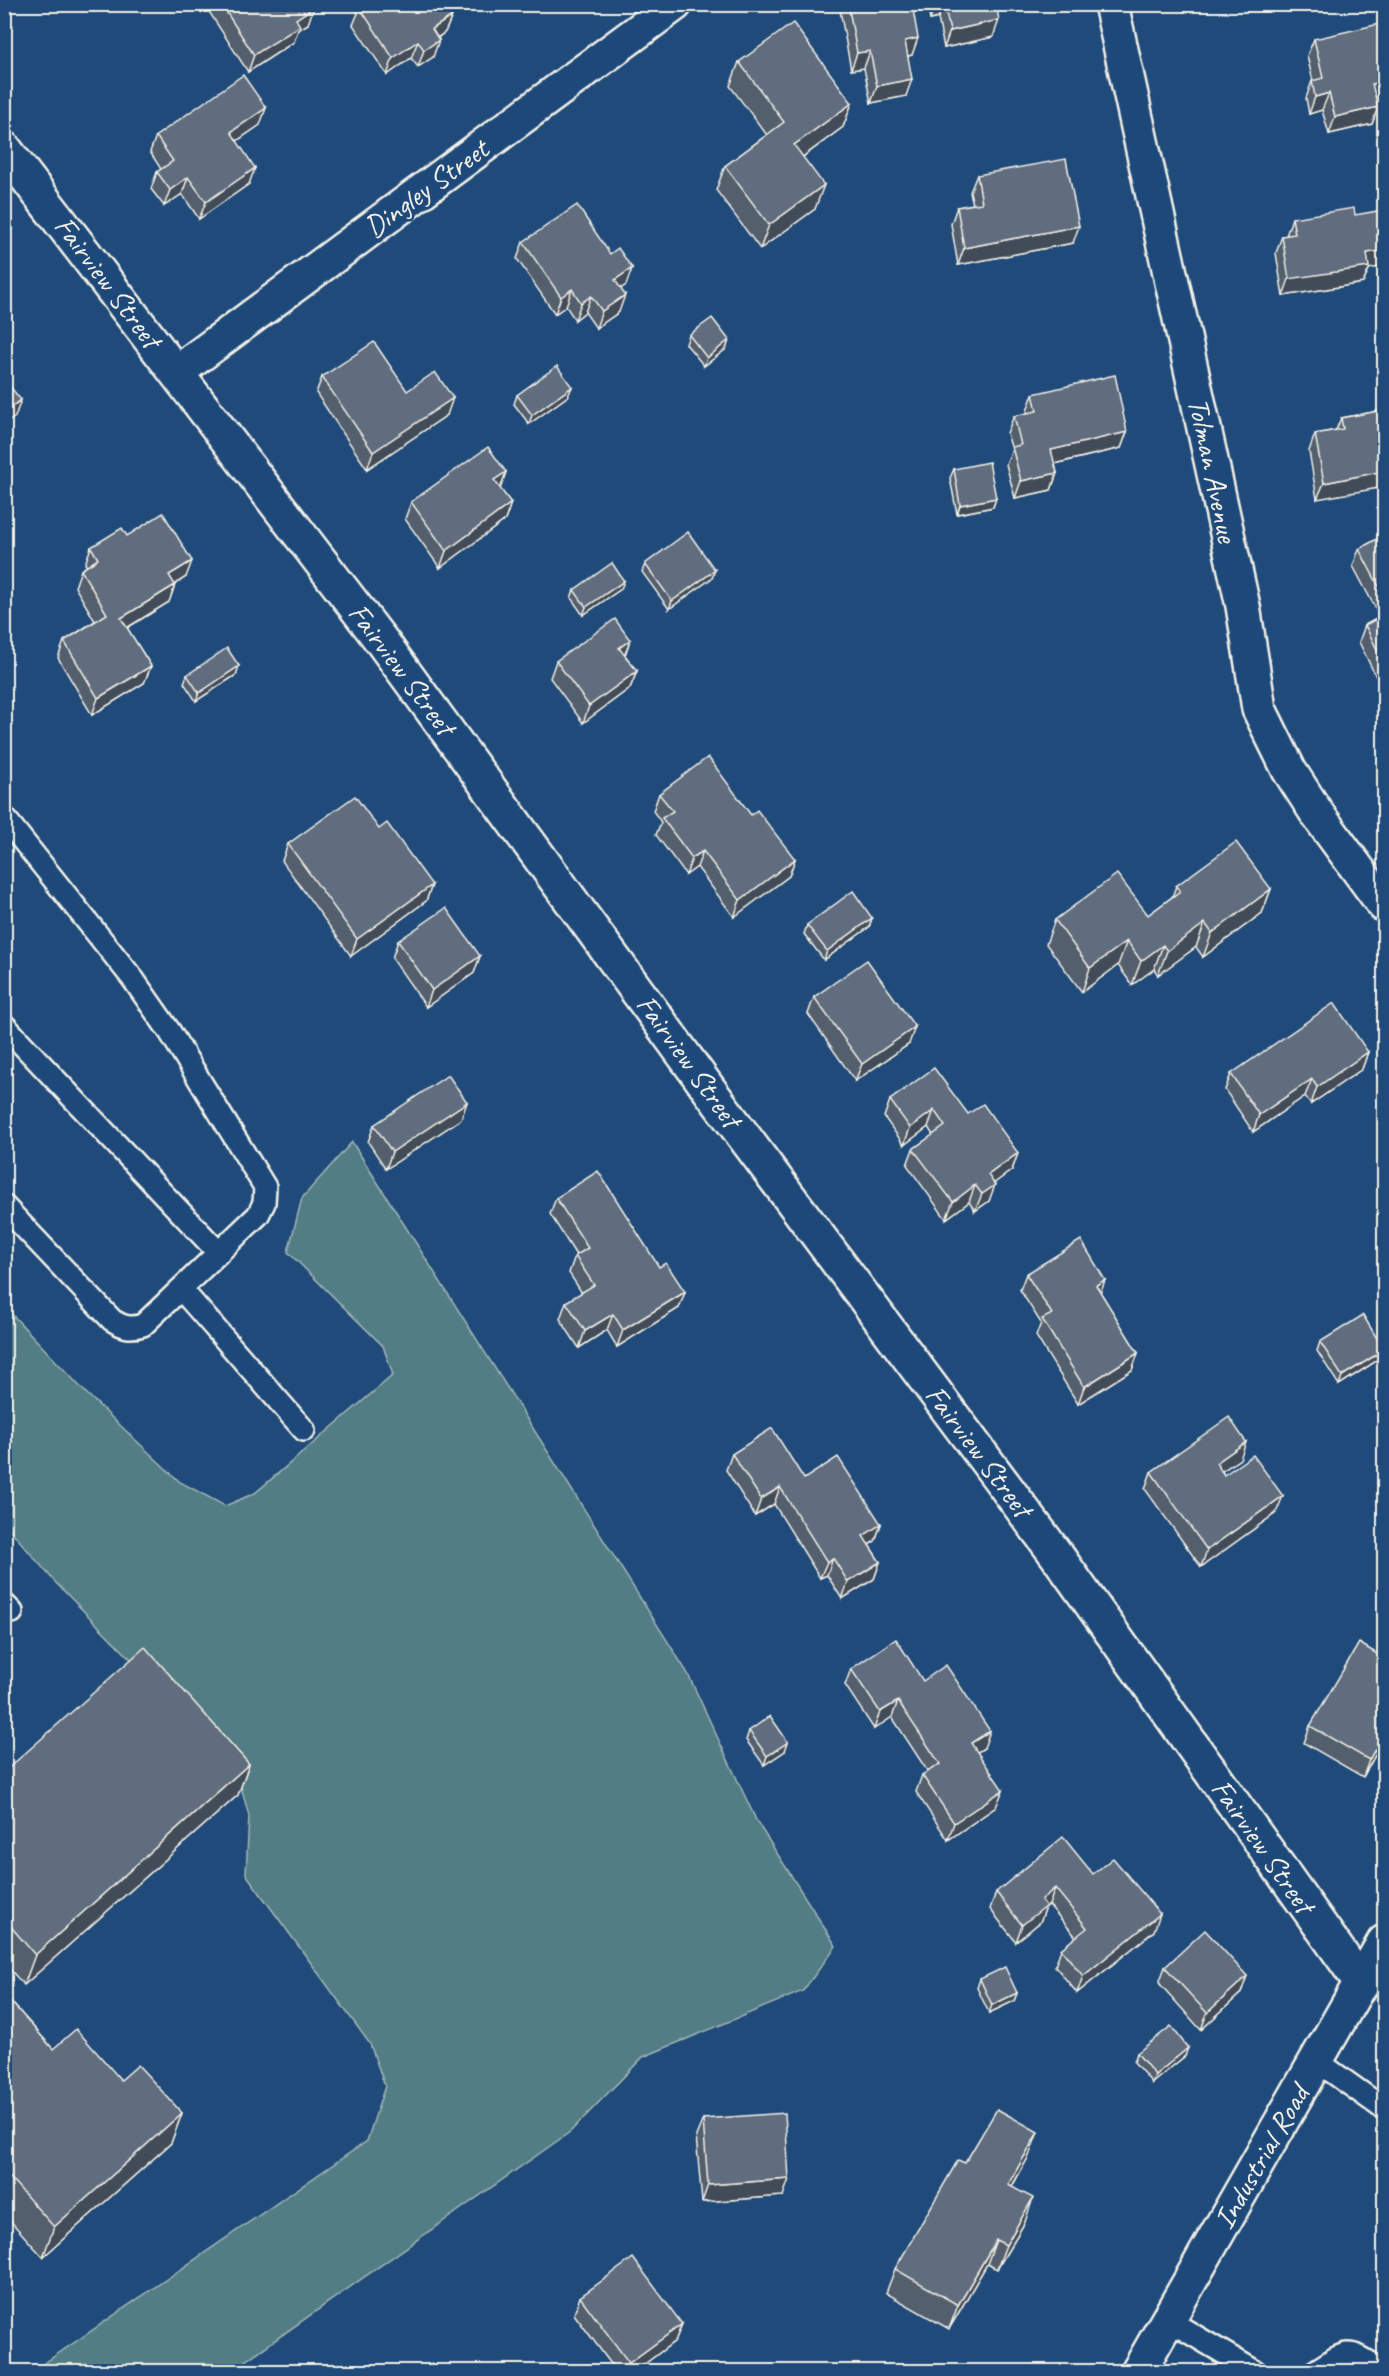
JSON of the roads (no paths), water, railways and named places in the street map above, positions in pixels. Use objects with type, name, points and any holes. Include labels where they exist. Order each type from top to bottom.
[{"type":"street","name":"Dingley Street","points":[[177,372],[675,4]]},
{"type":"street","name":"Tolman Avenue","points":[[1111,4],[1243,606],[1259,710],[1289,770],[1312,806],[1384,905]]},
{"type":"street","name":"Fairview Street","points":[[4,147],[383,643],[716,1099],[1051,1548],[1362,1984]]},
{"type":"street","name":"Industrial Road","points":[[1138,2372],[1384,1942]]},
{"type":"lane","points":[[4,817],[133,979],[170,1032],[265,1187],[264,1203],[258,1215],[143,1325],[132,1328],[119,1325],[112,1320],[4,1206]]},
{"type":"lane","points":[[4,1024],[219,1252]]},
{"type":"lane","points":[[181,1289],[304,1430]]},
{"type":"lane","points":[[1317,2061],[1384,2109]]},
{"type":"lane","points":[[1168,2320],[1256,2372]]},
{"type":"lane","points":[[1314,2372],[1343,2353],[1353,2353],[1384,2371]]}]
